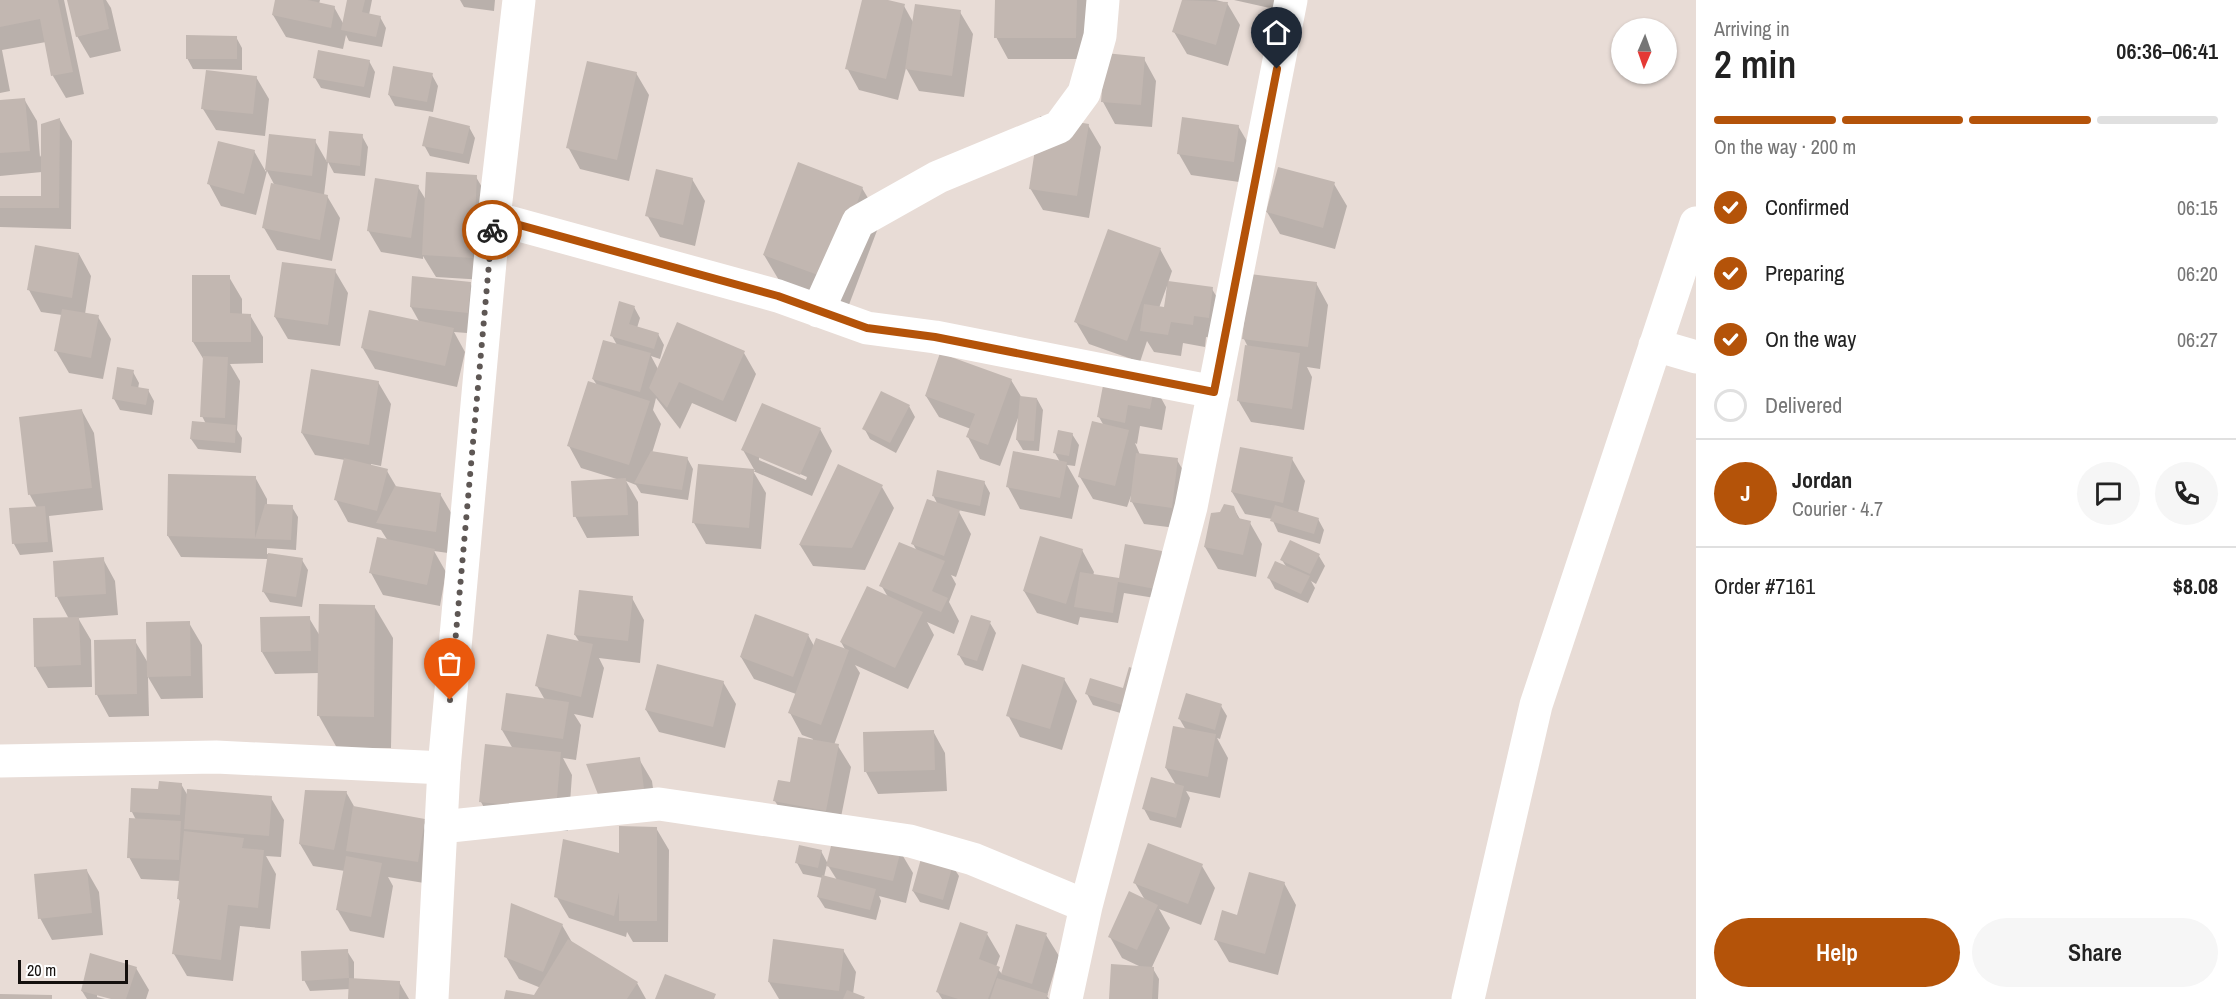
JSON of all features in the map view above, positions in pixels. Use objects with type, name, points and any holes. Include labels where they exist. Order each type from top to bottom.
[{"type":"street","points":[[432,999],[444,768],[494,218],[519,0]]},
{"type":"street","points":[[818,311],[858,222],[938,177],[1059,127],[1084,93],[1100,36],[1103,0]]},
{"type":"street","points":[[1066,999],[1086,906],[1191,507],[1291,0]]},
{"type":"street","points":[[494,218],[778,296],[867,328],[935,337],[1214,392]]},
{"type":"street","points":[[1468,999],[1536,705],[1696,223]]},
{"type":"street","points":[[1655,345],[1696,357]]},
{"type":"street","points":[[0,761],[216,758],[444,768]]},
{"type":"street","points":[[441,827],[659,804],[910,842],[973,859],[1086,906]]},
{"type":"building","points":[[0,0],[58,0],[73,72],[51,76],[40,19],[0,27]]},
{"type":"building","points":[[67,0],[103,0],[109,29],[76,37]]},
{"type":"building","points":[[275,0],[308,0],[335,6],[331,28],[272,15]]},
{"type":"building","points":[[347,0],[365,0],[362,12],[381,16],[376,37],[341,30]]},
{"type":"building","points":[[862,0],[888,0],[905,4],[886,79],[845,69]]},
{"type":"building","points":[[995,0],[1077,0],[1076,38],[994,38]]},
{"type":"building","points":[[1182,0],[1228,2],[1216,45],[1172,32]]},
{"type":"building","points":[[915,4],[961,10],[952,76],[905,69]]},
{"type":"building","points":[[186,35],[237,36],[237,59],[186,59]]},
{"type":"building","points":[[318,50],[370,60],[364,87],[313,78]]},
{"type":"building","points":[[1105,53],[1145,57],[1141,105],[1101,102]]},
{"type":"building","points":[[587,61],[637,72],[617,160],[566,148]]},
{"type":"building","points":[[393,66],[433,73],[427,102],[388,95]]},
{"type":"building","points":[[206,70],[257,76],[253,114],[201,109]]},
{"type":"building","points":[[25,98],[30,151],[0,153],[0,100]]},
{"type":"building","points":[[429,116],[470,126],[463,154],[422,146]]},
{"type":"building","points":[[1040,116],[1089,124],[1077,196],[1029,189]]},
{"type":"building","points":[[1182,117],[1239,125],[1234,162],[1177,154]]},
{"type":"building","points":[[60,118],[59,208],[0,208],[0,196],[41,196],[41,124]]},
{"type":"building","points":[[329,131],[363,134],[360,166],[326,162]]},
{"type":"building","points":[[269,134],[316,139],[312,176],[265,170]]},
{"type":"building","points":[[218,141],[255,150],[244,194],[207,184]]},
{"type":"building","points":[[798,162],[863,187],[829,279],[763,255]]},
{"type":"building","points":[[1278,167],[1335,182],[1323,228],[1266,212]]},
{"type":"building","points":[[656,169],[693,178],[683,225],[645,216]]},
{"type":"building","points":[[426,172],[477,175],[473,258],[422,255]]},
{"type":"building","points":[[375,178],[419,185],[411,238],[367,231]]},
{"type":"building","points":[[271,183],[328,195],[320,240],[262,228]]},
{"type":"building","points":[[1108,229],[1161,248],[1127,341],[1074,322]]},
{"type":"building","points":[[35,245],[79,253],[72,298],[27,290]]},
{"type":"building","points":[[282,262],[336,269],[328,325],[274,317]]},
{"type":"building","points":[[1250,274],[1317,282],[1308,347],[1242,339]]},
{"type":"building","points":[[192,275],[230,275],[230,313],[251,314],[251,342],[192,342]]},
{"type":"building","points":[[412,276],[471,282],[468,313],[410,307]]},
{"type":"building","points":[[1168,281],[1213,287],[1209,318],[1194,316],[1193,325],[1171,322],[1168,335],[1140,331],[1144,304],[1164,307]]},
{"type":"building","points":[[619,301],[635,306],[629,324],[659,333],[654,349],[610,336]]},
{"type":"building","points":[[62,309],[99,315],[91,358],[54,351]]},
{"type":"building","points":[[369,310],[454,328],[445,366],[361,348]]},
{"type":"building","points":[[677,322],[745,351],[723,401],[679,382],[667,408],[649,388]]},
{"type":"building","points":[[603,340],[651,353],[640,392],[592,379]]},
{"type":"building","points":[[1245,345],[1300,353],[1292,409],[1237,401]]},
{"type":"building","points":[[940,353],[1012,379],[988,445],[966,437],[975,414],[925,396]]},
{"type":"building","points":[[203,356],[228,357],[225,418],[200,417]]},
{"type":"building","points":[[117,367],[134,370],[131,386],[149,389],[146,405],[112,399]]},
{"type":"building","points":[[311,369],[379,381],[369,445],[301,433]]},
{"type":"building","points":[[1105,375],[1155,384],[1150,409],[1128,405],[1125,423],[1097,417]]},
{"type":"building","points":[[588,381],[650,401],[629,465],[567,446]]},
{"type":"building","points":[[881,391],[910,405],[890,443],[862,429]]},
{"type":"building","points":[[1020,396],[1037,398],[1034,441],[1016,440]]},
{"type":"building","points":[[762,403],[821,428],[800,475],[741,450]]},
{"type":"building","points":[[82,409],[92,488],[28,495],[19,417]]},
{"type":"building","points":[[192,421],[236,425],[235,443],[190,439]]},
{"type":"building","points":[[1092,421],[1129,430],[1115,486],[1078,477]]},
{"type":"building","points":[[1058,430],[1073,433],[1069,456],[1053,453]]},
{"type":"building","points":[[1240,447],[1293,457],[1283,503],[1231,492]]},
{"type":"building","points":[[651,451],[688,457],[682,490],[634,483]]},
{"type":"building","points":[[1013,451],[1067,462],[1060,498],[1006,487]]},
{"type":"building","points":[[1136,453],[1178,458],[1172,508],[1130,502]]},
{"type":"building","points":[[344,458],[388,469],[377,511],[334,500]]},
{"type":"building","points":[[698,464],[754,469],[749,528],[692,523]]},
{"type":"building","points":[[838,464],[883,485],[852,548],[799,545]]},
{"type":"building","points":[[937,470],[985,481],[980,506],[932,496]]},
{"type":"building","points":[[168,474],[256,476],[255,538],[265,504],[293,505],[291,540],[167,536]]},
{"type":"building","points":[[626,478],[628,515],[573,517],[571,481]]},
{"type":"building","points":[[395,486],[441,493],[436,532],[376,523]]},
{"type":"building","points":[[927,499],[960,510],[944,556],[911,544]]},
{"type":"building","points":[[1224,504],[1234,506],[1238,518],[1251,521],[1243,555],[1204,547],[1211,513],[1220,512]]},
{"type":"building","points":[[1275,505],[1319,518],[1314,534],[1270,521]]},
{"type":"building","points":[[45,506],[48,542],[12,544],[9,508]]},
{"type":"building","points":[[1040,536],[1083,549],[1066,604],[1023,591]]},
{"type":"building","points":[[377,537],[435,549],[427,585],[369,573]]},
{"type":"building","points":[[1290,540],[1320,554],[1310,574],[1280,560]]},
{"type":"building","points":[[899,542],[945,561],[932,591],[948,598],[941,612],[879,586]]},
{"type":"building","points":[[1125,544],[1162,551],[1155,589],[1118,582],[1113,613],[1074,607],[1080,572],[1119,578]]},
{"type":"building","points":[[268,553],[303,558],[296,597],[262,592]]},
{"type":"building","points":[[104,557],[106,594],[55,597],[53,561]]},
{"type":"building","points":[[1275,561],[1310,576],[1301,594],[1267,578]]},
{"type":"building","points":[[867,586],[923,612],[895,668],[840,642]]},
{"type":"building","points":[[579,590],[633,596],[628,641],[574,635]]},
{"type":"building","points":[[319,604],[375,605],[374,717],[317,716]]},
{"type":"building","points":[[755,614],[809,634],[793,677],[740,657]]},
{"type":"building","points":[[971,615],[991,621],[977,661],[957,655]]},
{"type":"building","points":[[310,616],[311,651],[261,652],[260,617]]},
{"type":"building","points":[[79,617],[81,665],[34,667],[33,618]]},
{"type":"building","points":[[190,621],[191,676],[147,677],[146,622]]},
{"type":"building","points":[[547,634],[593,644],[581,697],[535,686]]},
{"type":"building","points":[[816,638],[849,650],[821,725],[788,713]]},
{"type":"building","points":[[136,639],[137,694],[95,695],[94,640]]},
{"type":"building","points":[[657,664],[724,681],[713,727],[645,710]]},
{"type":"building","points":[[1022,664],[1065,678],[1050,729],[1006,716]]},
{"type":"building","points":[[1129,667],[1146,672],[1135,709],[1085,694],[1090,678],[1123,688]]},
{"type":"building","points":[[506,693],[569,702],[563,739],[501,730]]},
{"type":"building","points":[[1186,693],[1222,704],[1215,730],[1178,719]]},
{"type":"building","points":[[1173,726],[1216,734],[1208,777],[1165,768]]},
{"type":"building","points":[[934,730],[935,770],[864,772],[863,732]]},
{"type":"building","points":[[798,737],[839,744],[826,811],[773,801],[778,780],[790,782]]},
{"type":"building","points":[[485,744],[561,752],[556,810],[479,802]]},
{"type":"building","points":[[640,757],[645,797],[601,802],[586,764]]},
{"type":"building","points":[[1151,777],[1184,786],[1176,818],[1142,809]]},
{"type":"building","points":[[159,781],[182,783],[180,815],[130,812],[131,788],[158,789]]},
{"type":"building","points":[[187,789],[272,796],[269,836],[184,829]]},
{"type":"building","points":[[305,790],[347,791],[334,850],[299,844]]},
{"type":"building","points":[[353,806],[425,819],[418,862],[346,851]]},
{"type":"building","points":[[129,818],[181,821],[179,860],[127,858]]},
{"type":"building","points":[[619,826],[657,827],[657,921],[619,921],[619,893],[614,916],[554,897],[563,839],[619,853]]},
{"type":"building","points":[[184,831],[244,838],[242,848],[264,850],[258,908],[228,905],[221,960],[172,954],[180,899],[177,899]]},
{"type":"building","points":[[834,834],[901,850],[893,881],[826,866]]},
{"type":"building","points":[[1148,843],[1203,864],[1188,904],[1133,883]]},
{"type":"building","points":[[799,845],[822,850],[818,868],[795,863]]},
{"type":"building","points":[[922,855],[953,864],[943,900],[912,891]]},
{"type":"building","points":[[346,856],[382,863],[371,917],[336,910]]},
{"type":"building","points":[[87,869],[92,913],[38,919],[34,874]]},
{"type":"building","points":[[1249,872],[1285,882],[1265,954],[1214,940],[1222,910],[1237,915]]},
{"type":"building","points":[[822,875],[876,889],[870,910],[817,897]]},
{"type":"building","points":[[1129,891],[1158,905],[1137,950],[1108,937]]},
{"type":"building","points":[[511,903],[563,924],[543,972],[504,957]]},
{"type":"building","points":[[960,922],[988,932],[979,959],[1000,967],[988,999],[958,999],[936,992]]},
{"type":"building","points":[[1016,924],[1047,933],[1032,984],[1001,974]]},
{"type":"building","points":[[568,939],[638,982],[627,999],[504,999],[506,990],[534,995]]},
{"type":"building","points":[[773,939],[844,949],[839,991],[768,982]]},
{"type":"building","points":[[348,949],[349,978],[302,981],[301,951]]},
{"type":"building","points":[[90,953],[137,967],[126,999],[111,999],[81,991]]},
{"type":"building","points":[[1111,964],[1154,967],[1152,999],[1109,999]]},
{"type":"building","points":[[665,974],[716,994],[714,999],[655,999]]},
{"type":"building","points":[[349,978],[400,981],[399,999],[348,999]]},
{"type":"building","points":[[997,978],[1048,994],[1046,999],[990,999]]},
{"type":"building","points":[[847,990],[865,997],[864,999],[843,999]]},
{"type":"building","points":[[0,994],[52,995],[52,999],[0,999]]},
{"type":"way so far","points":[[450,700],[492,230]]},
{"type":"route","points":[[492,230],[494,218],[778,296],[867,328],[935,337],[1214,392],[1277,69]]}]
